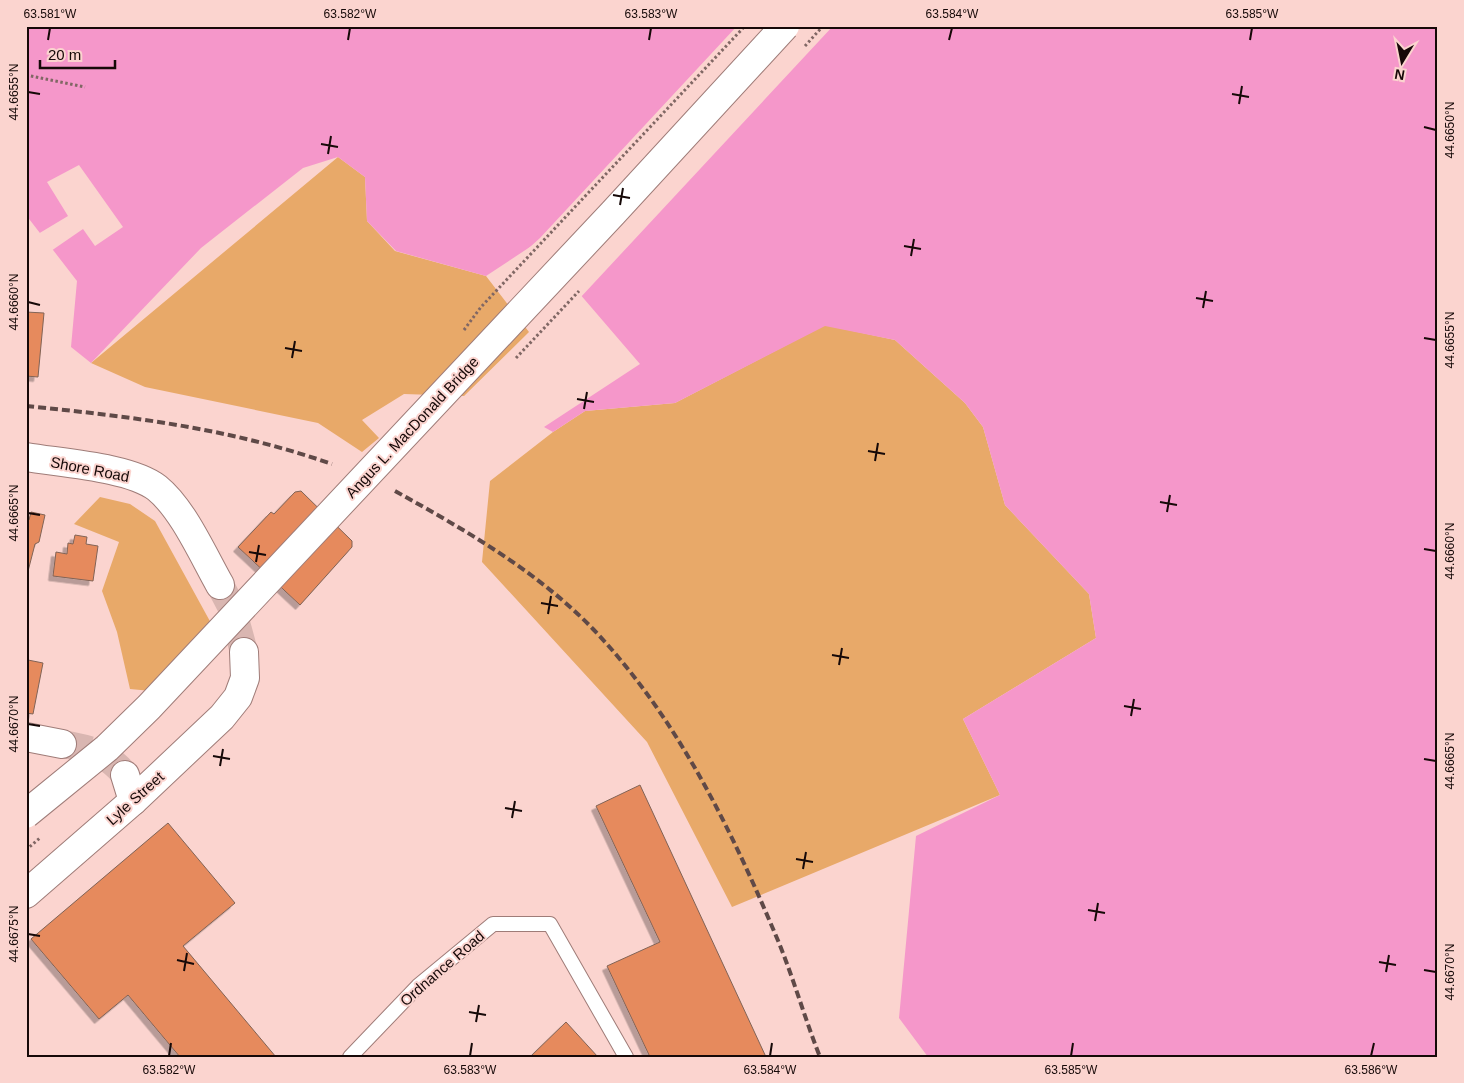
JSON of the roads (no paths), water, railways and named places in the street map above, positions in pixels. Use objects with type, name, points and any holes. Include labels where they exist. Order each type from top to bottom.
[{"type":"main road","name":"Angus L. MacDonald Bridge","points":[[26,814],[107,748],[149,707],[613,213],[785,26]]},
{"type":"main road","name":"Shore Road","points":[[26,457],[131,476],[156,488],[172,503],[220,585]]},
{"type":"main road","name":"Lyle Street","points":[[26,894],[133,801],[222,717],[238,697],[245,678],[244,652]]},
{"type":"main road","points":[[26,737],[62,744]]},
{"type":"main road","points":[[125,775],[133,801]]},
{"type":"lane","name":"Ordnance Road","points":[[350,1057],[418,986],[493,924],[550,924],[626,1057]]},
{"type":"tunnel","points":[[220,585],[232,608],[244,652]]},
{"type":"tunnel","points":[[62,744],[80,747],[96,753],[112,761],[125,775]]},
{"type":"railway","points":[[26,406],[143,420],[218,433],[256,441],[332,464]]},
{"type":"railway","points":[[395,491],[474,537],[548,588],[593,629],[623,663],[651,700],[677,738],[700,777],[742,859],[779,943],[820,1057]]}]
